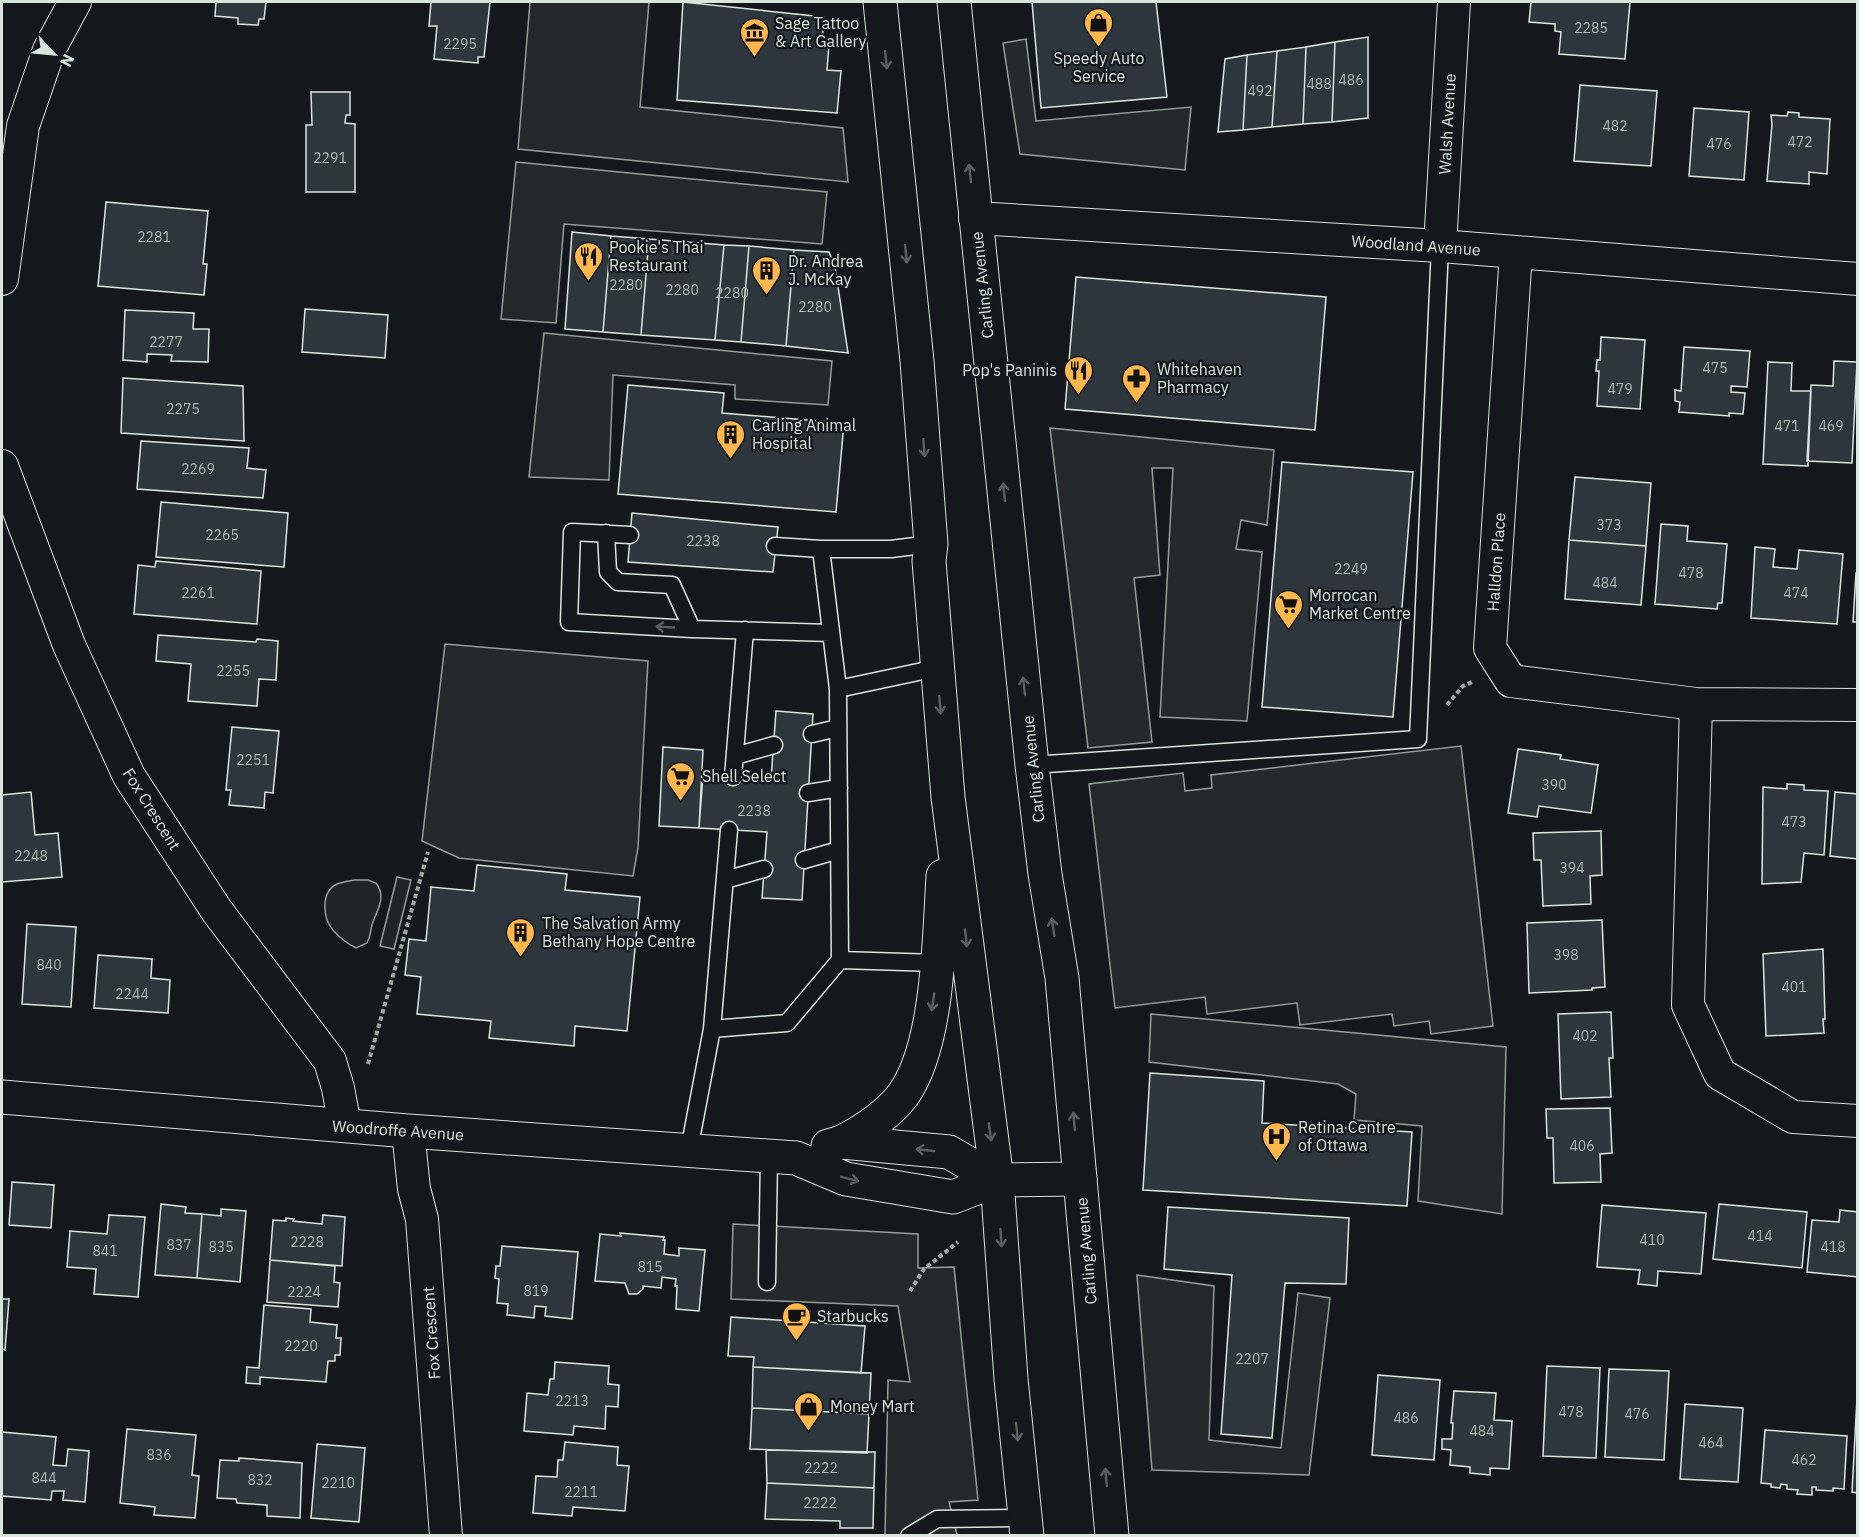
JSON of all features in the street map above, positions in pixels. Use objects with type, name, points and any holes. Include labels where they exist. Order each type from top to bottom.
[{"type":"main road","points":[[880,2],[917,361],[931,544],[929,561],[948,797],[997,1180],[1011,1379],[1026,1527]]},
{"type":"main road","name":"Carling Avenue","points":[[954,2],[1032,765],[1045,874],[1062,978],[1112,1535]]},
{"type":"main road","points":[[842,1142],[868,1128],[903,1095],[913,1077],[922,1051],[930,1020],[937,963],[948,797]]},
{"type":"main road","name":"Woodroffe Avenue","points":[[2,1097],[408,1131],[782,1157],[846,1179],[953,1197],[997,1180]]},
{"type":"main road","name":"Woodroffe Avenue","points":[[782,1157],[842,1142],[949,1152],[997,1180]]},
{"type":"main road","points":[[997,1180],[1080,1179]]},
{"type":"street","points":[[2,279],[23,126],[50,50],[75,2]]},
{"type":"street","name":"Walsh Avenue","points":[[1440,246],[1454,2]]},
{"type":"street","name":"Woodland Avenue","points":[[975,218],[1440,246],[1857,279]]},
{"type":"street","name":"Halldon Place","points":[[1503,669],[1490,648],[1516,252]]},
{"type":"street","name":"Fox Crescent","points":[[2,466],[69,645],[129,776],[217,911],[330,1061],[339,1088],[345,1126]]},
{"type":"street","points":[[1503,669],[1511,681],[1696,704],[1857,705]]},
{"type":"street","points":[[1696,704],[1688,1005],[1720,1074],[1793,1117],[1857,1120]]},
{"type":"street","name":"Fox Crescent","points":[[408,1131],[414,1189],[422,1219],[446,1536]]},
{"type":"street","points":[[1112,1535],[1118,1536]]},
{"type":"lane","points":[[1032,765],[1418,740],[1440,246]]},
{"type":"lane","points":[[630,535],[572,532],[568,622],[831,633]]},
{"type":"lane","points":[[606,533],[608,573],[618,582],[672,585],[692,628]]},
{"type":"lane","points":[[775,546],[821,549],[891,549],[931,544]]},
{"type":"lane","points":[[712,1029],[787,1023],[840,960],[838,689],[821,549]]},
{"type":"lane","points":[[733,777],[745,630]]},
{"type":"lane","points":[[838,689],[937,668]]},
{"type":"lane","points":[[812,734],[838,728]]},
{"type":"lane","points":[[735,756],[774,745]]},
{"type":"lane","points":[[808,793],[839,788]]},
{"type":"lane","points":[[688,1150],[712,1029],[729,830]]},
{"type":"lane","points":[[804,860],[839,850]]},
{"type":"lane","points":[[725,880],[765,869]]},
{"type":"lane","points":[[840,960],[937,963]]},
{"type":"lane","points":[[767,1282],[782,1157]]},
{"type":"lane","points":[[909,1536],[937,1519],[1026,1527]]},
{"type":"path","points":[[1418,740],[1463,686],[1503,669]]},
{"type":"path","points":[[368,1064],[428,852]]},
{"type":"path","points":[[910,1291],[924,1269],[958,1242]]},
{"type":"shaded area","points":[[530,2],[649,2],[640,107],[843,128],[848,182],[518,149]]},
{"type":"shaded area","points":[[1026,39],[1036,121],[1191,107],[1185,170],[1020,154],[1003,43]]},
{"type":"shaded area","points":[[516,162],[827,192],[822,244],[564,224],[556,323],[501,319]]},
{"type":"shaded area","points":[[544,333],[832,361],[828,405],[735,399],[735,385],[613,375],[609,480],[529,477]]},
{"type":"shaded area","points":[[1050,428],[1274,450],[1267,525],[1241,520],[1236,549],[1262,552],[1247,721],[1160,717],[1173,468],[1152,468],[1160,575],[1134,578],[1152,742],[1088,748]]},
{"type":"shaded area","points":[[445,644],[648,661],[638,848],[633,876],[459,858],[422,841]]},
{"type":"shaded area","points":[[1461,746],[1493,1026],[1431,1034],[1429,1021],[1394,1026],[1392,1014],[1300,1025],[1297,1003],[1207,1014],[1205,997],[1115,1008],[1089,784],[1183,773],[1185,791],[1212,788],[1211,775]]},
{"type":"shaded area","points":[[397,877],[411,880],[394,949],[380,946]]},
{"type":"shaded area","points":[[368,880],[376,883],[381,894],[367,943],[356,948],[333,930],[325,913],[326,899],[332,888],[339,883]]},
{"type":"shaded area","points":[[1151,1014],[1506,1047],[1502,1214],[1418,1201],[1422,1126],[1354,1120],[1356,1094],[1338,1084],[1149,1062]]},
{"type":"shaded area","points":[[733,1224],[918,1234],[918,1268],[954,1267],[978,1500],[949,1502],[957,1535],[885,1535],[888,1380],[910,1382],[898,1306],[731,1299]]},
{"type":"shaded area","points":[[1137,1275],[1214,1286],[1209,1440],[1281,1448],[1298,1293],[1330,1298],[1309,1475],[1152,1470]]},
{"type":"building","points":[[216,2],[266,2],[264,19],[259,19],[258,25],[238,24],[238,18],[215,16]]},
{"type":"building","points":[[431,2],[490,2],[484,57],[478,57],[478,63],[434,59],[437,26],[429,26]]},
{"type":"building","name":"Sage Tattoo & Art Gallery","points":[[683,2],[824,17],[822,44],[829,45],[827,70],[841,71],[837,113],[677,100]]},
{"type":"building","name":"Speedy Auto Service","points":[[1032,2],[1156,2],[1167,97],[1041,108]]},
{"type":"building","points":[[1531,2],[1630,2],[1625,59],[1559,54],[1561,32],[1555,31],[1555,24],[1529,22]]},
{"type":"building","points":[[1368,37],[1368,118],[1332,122],[1335,42]]},
{"type":"building","points":[[1335,42],[1332,122],[1303,124],[1306,47]]},
{"type":"building","points":[[1306,47],[1303,124],[1272,127],[1277,51]]},
{"type":"building","points":[[1277,51],[1272,127],[1243,130],[1247,55]]},
{"type":"building","points":[[1247,55],[1243,130],[1218,132],[1225,59]]},
{"type":"building","points":[[1580,85],[1657,91],[1651,166],[1574,161]]},
{"type":"building","points":[[311,92],[350,92],[350,115],[346,115],[345,123],[355,124],[355,192],[306,192],[306,125],[312,125]]},
{"type":"building","points":[[1694,108],[1749,112],[1744,180],[1689,176]]},
{"type":"building","points":[[1788,112],[1799,113],[1799,117],[1830,119],[1827,174],[1809,172],[1809,184],[1767,181],[1771,115],[1787,116]]},
{"type":"building","points":[[106,202],[208,211],[203,264],[207,264],[204,295],[98,286]]},
{"type":"building","name":"Pookie's Thai Restaurant","points":[[572,232],[611,236],[603,332],[565,329]]},
{"type":"building","points":[[611,236],[649,239],[641,335],[603,332]]},
{"type":"building","points":[[649,239],[724,245],[715,340],[641,335]]},
{"type":"building","points":[[724,245],[749,246],[741,342],[715,340]]},
{"type":"building","name":"Dr. Andrea J. McKay","points":[[749,246],[794,250],[786,346],[741,342]]},
{"type":"building","points":[[794,250],[829,252],[835,267],[848,353],[786,346]]},
{"type":"building","points":[[1076,277],[1326,297],[1315,430],[1065,409]]},
{"type":"building","points":[[305,309],[388,315],[385,358],[302,352]]},
{"type":"building","points":[[125,310],[194,313],[193,329],[209,329],[208,362],[171,361],[172,355],[147,354],[147,362],[123,360]]},
{"type":"building","points":[[1601,337],[1645,340],[1640,409],[1597,406],[1599,371],[1596,371],[1597,360],[1600,360]]},
{"type":"building","points":[[1684,347],[1750,351],[1747,387],[1731,386],[1731,392],[1745,393],[1743,414],[1729,413],[1729,416],[1679,412],[1680,402],[1675,401],[1675,390],[1681,391]]},
{"type":"building","points":[[1834,361],[1857,362],[1852,463],[1807,461],[1811,385],[1833,386]]},
{"type":"building","points":[[1768,362],[1792,363],[1791,391],[1811,391],[1808,466],[1763,464]]},
{"type":"building","points":[[123,378],[243,386],[244,441],[121,433]]},
{"type":"building","name":"Carling Animal Hospital","points":[[628,385],[724,393],[722,413],[844,423],[836,512],[618,494]]},
{"type":"building","points":[[141,441],[249,448],[247,468],[266,470],[263,498],[137,489]]},
{"type":"building","points":[[1282,462],[1413,472],[1393,717],[1262,707]]},
{"type":"building","points":[[1575,477],[1651,483],[1646,546],[1569,540]]},
{"type":"building","points":[[161,502],[288,513],[284,567],[156,557]]},
{"type":"building","points":[[632,513],[778,527],[773,572],[628,562]]},
{"type":"building","points":[[1661,524],[1688,526],[1687,541],[1727,544],[1722,603],[1718,603],[1717,609],[1655,604]]},
{"type":"building","points":[[1569,540],[1646,546],[1641,605],[1565,599]]},
{"type":"building","points":[[1755,547],[1775,549],[1773,567],[1797,569],[1799,550],[1843,554],[1837,624],[1751,618]]},
{"type":"building","points":[[156,561],[261,571],[257,624],[134,614],[138,565],[155,567]]},
{"type":"building","points":[[1856,573],[1858,573],[1858,622],[1853,622]]},
{"type":"building","points":[[158,635],[256,642],[257,639],[278,641],[276,680],[259,679],[257,706],[188,701],[191,664],[156,661]]},
{"type":"building","points":[[776,711],[813,714],[802,900],[762,898],[767,832],[699,828],[703,775],[771,779]]},
{"type":"building","points":[[232,727],[279,731],[273,793],[265,792],[264,808],[229,805],[231,790],[226,790]]},
{"type":"building","name":"Shell Select","points":[[663,747],[703,750],[699,828],[659,826]]},
{"type":"building","points":[[1518,749],[1561,755],[1560,759],[1598,765],[1591,813],[1539,806],[1537,817],[1508,813]]},
{"type":"building","points":[[1787,784],[1804,785],[1804,790],[1828,791],[1824,855],[1804,853],[1801,882],[1762,884],[1763,787],[1787,789]]},
{"type":"building","points":[[31,792],[35,835],[58,833],[62,877],[2,882],[2,795]]},
{"type":"building","points":[[1835,792],[1858,794],[1858,859],[1830,856]]},
{"type":"building","points":[[1601,831],[1602,875],[1590,876],[1591,904],[1543,906],[1541,860],[1534,860],[1533,833]]},
{"type":"building","name":"The Salvation Army Bethany Hope Centre","points":[[477,865],[567,874],[565,890],[640,897],[627,1031],[575,1026],[574,1046],[489,1038],[491,1021],[417,1014],[421,977],[405,975],[409,939],[426,941],[431,887],[474,891]]},
{"type":"building","points":[[1602,920],[1605,987],[1592,988],[1592,990],[1529,993],[1527,923]]},
{"type":"building","points":[[27,924],[76,927],[71,1007],[22,1004]]},
{"type":"building","points":[[1823,949],[1824,1033],[1766,1036],[1763,954]]},
{"type":"building","points":[[98,955],[152,959],[151,978],[170,980],[168,1013],[94,1008]]},
{"type":"building","points":[[1611,1012],[1613,1058],[1609,1058],[1611,1097],[1561,1099],[1558,1014]]},
{"type":"building","name":"Retina Centre of Ottawa","points":[[1150,1073],[1264,1081],[1262,1123],[1412,1132],[1407,1206],[1143,1190]]},
{"type":"building","points":[[1610,1108],[1612,1153],[1600,1154],[1601,1182],[1554,1183],[1553,1138],[1547,1138],[1546,1109]]},
{"type":"building","points":[[12,1182],[54,1185],[51,1228],[9,1225]]},
{"type":"building","points":[[161,1204],[186,1207],[185,1213],[202,1214],[197,1278],[155,1275]]},
{"type":"building","points":[[1719,1204],[1807,1212],[1802,1268],[1713,1259]]},
{"type":"building","points":[[1602,1205],[1706,1213],[1701,1274],[1658,1271],[1657,1286],[1638,1284],[1640,1270],[1597,1267]]},
{"type":"building","points":[[1168,1207],[1349,1218],[1346,1284],[1285,1283],[1272,1438],[1221,1434],[1232,1275],[1164,1269]]},
{"type":"building","points":[[221,1209],[246,1211],[240,1282],[197,1278],[202,1214],[221,1216]]},
{"type":"building","points":[[1840,1210],[1858,1212],[1858,1277],[1807,1272],[1812,1220],[1839,1222]]},
{"type":"building","points":[[109,1215],[145,1217],[138,1297],[94,1294],[96,1269],[67,1267],[70,1231],[107,1234]]},
{"type":"building","points":[[323,1215],[345,1217],[342,1266],[270,1260],[273,1220],[286,1221],[286,1218],[294,1219],[293,1221],[322,1224]]},
{"type":"building","points":[[620,1233],[664,1237],[664,1254],[679,1256],[679,1248],[705,1250],[699,1311],[676,1309],[676,1279],[662,1277],[661,1288],[643,1286],[637,1294],[629,1294],[625,1283],[595,1281],[600,1234],[621,1236]]},
{"type":"building","points":[[502,1246],[578,1252],[572,1319],[545,1316],[546,1307],[535,1306],[534,1318],[507,1315],[508,1304],[497,1303],[499,1279],[495,1278],[496,1266],[500,1266]]},
{"type":"building","points":[[270,1260],[335,1266],[334,1282],[340,1283],[338,1307],[267,1302]]},
{"type":"building","points":[[2,1299],[9,1299],[5,1350],[2,1349]]},
{"type":"building","points":[[264,1305],[311,1309],[310,1322],[337,1325],[336,1338],[341,1338],[340,1355],[335,1355],[335,1361],[328,1361],[326,1382],[260,1377],[260,1384],[246,1383],[247,1367],[259,1368]]},
{"type":"building","name":"Starbucks","points":[[731,1317],[865,1326],[861,1373],[753,1367],[754,1357],[728,1356]]},
{"type":"building","points":[[555,1362],[609,1366],[608,1384],[619,1385],[618,1407],[606,1406],[605,1429],[574,1426],[573,1435],[524,1431],[527,1393],[548,1395],[550,1379],[554,1379]]},
{"type":"building","points":[[1547,1366],[1600,1368],[1596,1458],[1543,1456]]},
{"type":"building","points":[[753,1367],[871,1373],[869,1414],[752,1408]]},
{"type":"building","points":[[1609,1369],[1669,1371],[1664,1460],[1605,1457]]},
{"type":"building","points":[[1378,1375],[1440,1380],[1434,1460],[1372,1455]]},
{"type":"building","points":[[1454,1391],[1496,1393],[1494,1420],[1512,1421],[1509,1469],[1490,1468],[1490,1475],[1470,1473],[1470,1467],[1450,1465],[1451,1450],[1442,1449],[1442,1439],[1452,1439]]},
{"type":"building","points":[[1858,1398],[1858,1493],[1852,1492]]},
{"type":"building","points":[[1685,1404],[1743,1408],[1738,1482],[1680,1479]]},
{"type":"building","name":"Money Mart","points":[[752,1408],[869,1414],[867,1453],[750,1449]]},
{"type":"building","points":[[127,1429],[196,1435],[192,1475],[199,1476],[195,1518],[154,1515],[155,1507],[120,1503]]},
{"type":"building","points":[[1765,1430],[1847,1436],[1844,1489],[1816,1490],[1816,1487],[1812,1487],[1812,1495],[1797,1494],[1798,1490],[1787,1489],[1787,1485],[1781,1484],[1780,1488],[1761,1483]]},
{"type":"building","points":[[2,1432],[56,1437],[53,1465],[66,1466],[68,1449],[89,1451],[85,1502],[63,1500],[64,1491],[52,1491],[51,1500],[2,1496]]},
{"type":"building","points":[[565,1442],[618,1447],[617,1465],[629,1466],[625,1511],[573,1507],[572,1516],[533,1513],[536,1476],[557,1477],[558,1460],[563,1460]]},
{"type":"building","points":[[317,1444],[365,1448],[359,1522],[311,1518]]},
{"type":"building","points":[[766,1450],[875,1452],[874,1488],[767,1483]]},
{"type":"building","points":[[239,1458],[302,1463],[300,1518],[267,1516],[267,1505],[237,1503],[236,1499],[217,1498],[220,1460],[239,1461]]},
{"type":"building","points":[[767,1483],[874,1488],[873,1528],[840,1528],[840,1521],[765,1519]]},
{"type":"place","name":"Speedy Auto Service","points":[[1099,48]]},
{"type":"place","name":"Sage Tattoo & Art Gallery","points":[[754,58]]},
{"type":"place","name":"Pookie's Thai Restaurant","points":[[588,282]]},
{"type":"place","name":"Dr. Andrea J. McKay","points":[[767,296]]},
{"type":"place","name":"Pop's Paninis","points":[[1078,396]]},
{"type":"place","name":"Whitehaven Pharmacy","points":[[1136,404]]},
{"type":"place","name":"Carling Animal Hospital","points":[[731,460]]},
{"type":"place","name":"Morrocan Market Centre","points":[[1288,630]]},
{"type":"place","name":"Shell Select","points":[[681,802]]},
{"type":"place","name":"The Salvation Army Bethany Hope Centre","points":[[521,958]]},
{"type":"place","name":"Retina Centre of Ottawa","points":[[1277,1162]]},
{"type":"place","name":"Starbucks","points":[[796,1342]]},
{"type":"place","name":"Money Mart","points":[[809,1432]]}]
